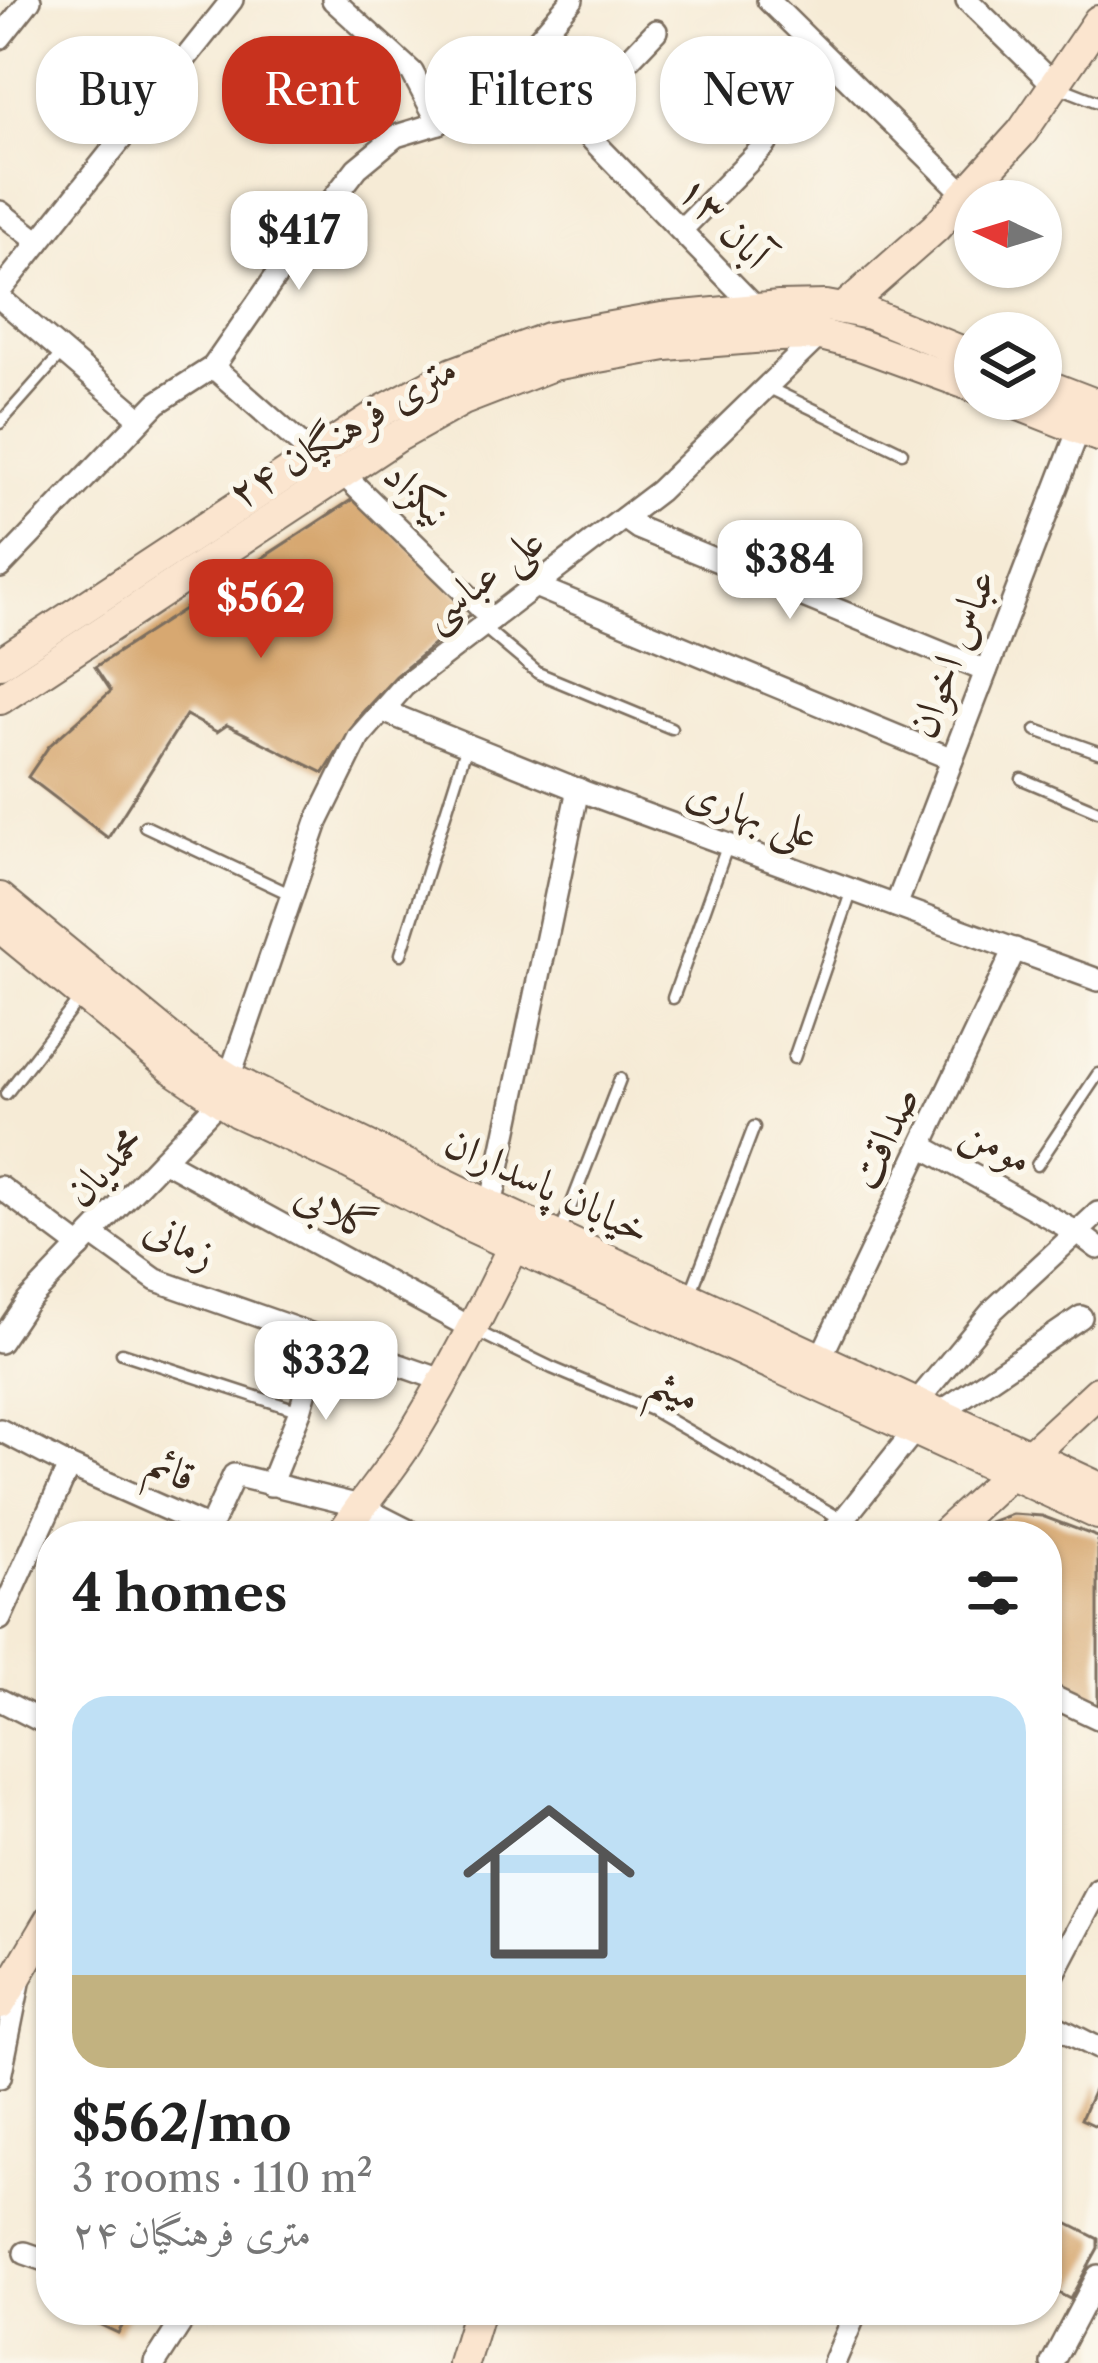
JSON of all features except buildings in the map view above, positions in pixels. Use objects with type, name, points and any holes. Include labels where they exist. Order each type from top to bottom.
[{"type":"main road","points":[[978,180],[1022,132],[1098,21]]},
{"type":"main road","points":[[843,309],[954,206]]},
{"type":"main road","name":"۲۴ متری فرهنگیان","points":[[0,663],[384,410],[453,373],[548,338],[662,318],[826,306],[870,314],[954,348]]},
{"type":"main road","name":"۲۴ متری فرهنگیان","points":[[0,699],[397,437],[463,400],[553,365],[666,345],[821,335],[954,379]]},
{"type":"main road","points":[[1062,398],[1091,418]]},
{"type":"main road","name":"خیابان پاسداران","points":[[0,898],[186,1051],[224,1089],[237,1112],[519,1233],[559,1237],[820,1359],[923,1416]]},
{"type":"main road","name":"خیابان پاسداران","points":[[0,927],[173,1069],[491,1206],[519,1233]]},
{"type":"main road","points":[[350,1521],[405,1447],[519,1233],[923,1416],[1020,1465],[1098,1514]]},
{"type":"main road","points":[[958,1521],[1098,1392]]},
{"type":"main road","points":[[1020,1465],[1098,1487]]},
{"type":"main road","points":[[9,1984],[36,1948]]},
{"type":"main road","points":[[463,2363],[470,2325]]},
{"type":"street","points":[[0,38],[30,0]]},
{"type":"street","points":[[141,419],[0,294],[232,0]]},
{"type":"street","points":[[333,0],[412,72],[425,97]]},
{"type":"street","points":[[541,36],[572,0]]},
{"type":"street","points":[[767,0],[954,183]]},
{"type":"street","points":[[968,0],[1054,85]]},
{"type":"street","name":"۱۳ آبان","points":[[656,31],[572,119],[757,309]]},
{"type":"street","points":[[0,567],[157,403],[213,367],[358,168],[396,136],[425,127]]},
{"type":"street","points":[[681,230],[766,144]]},
{"type":"street","points":[[0,212],[39,242]]},
{"type":"street","name":"علی عباسی","points":[[224,1089],[317,822],[359,737],[404,686],[658,491],[843,309]]},
{"type":"street","points":[[213,367],[314,456]]},
{"type":"street","name":"عباس اخوان","points":[[896,906],[986,671],[1091,418]]},
{"type":"street","name":"نیکزاد","points":[[342,473],[487,622]]},
{"type":"street","points":[[624,518],[638,528],[986,671]]},
{"type":"street","points":[[535,586],[952,759]]},
{"type":"street","name":"علی بهاری","points":[[382,711],[578,789],[1098,980]]},
{"type":"street","points":[[491,1206],[578,789]]},
{"type":"street","name":"صداقت","points":[[820,1359],[1016,950]]},
{"type":"street","name":"محمدیان","points":[[0,1342],[27,1302],[224,1089]]},
{"type":"street","name":"مومن","points":[[922,1146],[1098,1248]]},
{"type":"street","name":"گلابی","points":[[163,1160],[471,1328]]},
{"type":"street","name":"زمانی","points":[[0,1187],[156,1280],[442,1380]]},
{"type":"street","points":[[840,1521],[923,1416],[993,1310],[1098,1213]]},
{"type":"street","points":[[923,1416],[1081,1317]]},
{"type":"street","points":[[270,1485],[300,1411],[321,1339]]},
{"type":"street","name":"قائم","points":[[0,1430],[185,1521]]},
{"type":"street","points":[[44,1521],[69,1466]]},
{"type":"street","name":"قائم","points":[[213,1521],[234,1475],[360,1506],[390,1521]]},
{"type":"street","points":[[0,1619],[36,1539]]},
{"type":"street","points":[[0,1700],[36,1718]]},
{"type":"street","points":[[1062,1701],[1098,1718]]},
{"type":"street","points":[[1062,1958],[1098,1890]]},
{"type":"street","points":[[0,2077],[9,1984]]},
{"type":"street","points":[[1062,2030],[1098,2048]]},
{"type":"street","points":[[26,2253],[36,2257]]},
{"type":"street","points":[[1052,2363],[1098,2276]]},
{"type":"street","points":[[155,2363],[178,2325]]},
{"type":"street","points":[[834,2363],[850,2325]]},
{"type":"lane","points":[[1054,85],[1098,101]]},
{"type":"lane","points":[[0,423],[63,352]]},
{"type":"lane","points":[[767,387],[902,452]]},
{"type":"lane","points":[[487,622],[538,673],[671,728]]},
{"type":"lane","points":[[1036,730],[1096,752],[1098,736]]},
{"type":"lane","points":[[401,953],[467,745]]},
{"type":"lane","points":[[1022,779],[1098,812]]},
{"type":"lane","points":[[145,826],[292,895]]},
{"type":"lane","points":[[673,998],[728,844]]},
{"type":"lane","points":[[794,1058],[852,890]]},
{"type":"lane","points":[[6,1094],[82,995]]},
{"type":"lane","points":[[1036,1165],[1098,1075]]},
{"type":"lane","points":[[559,1237],[620,1079]]},
{"type":"lane","points":[[689,1298],[754,1127]]},
{"type":"lane","name":"میثم","points":[[471,1328],[652,1410],[824,1521]]},
{"type":"lane","points":[[122,1353],[300,1411]]}]
